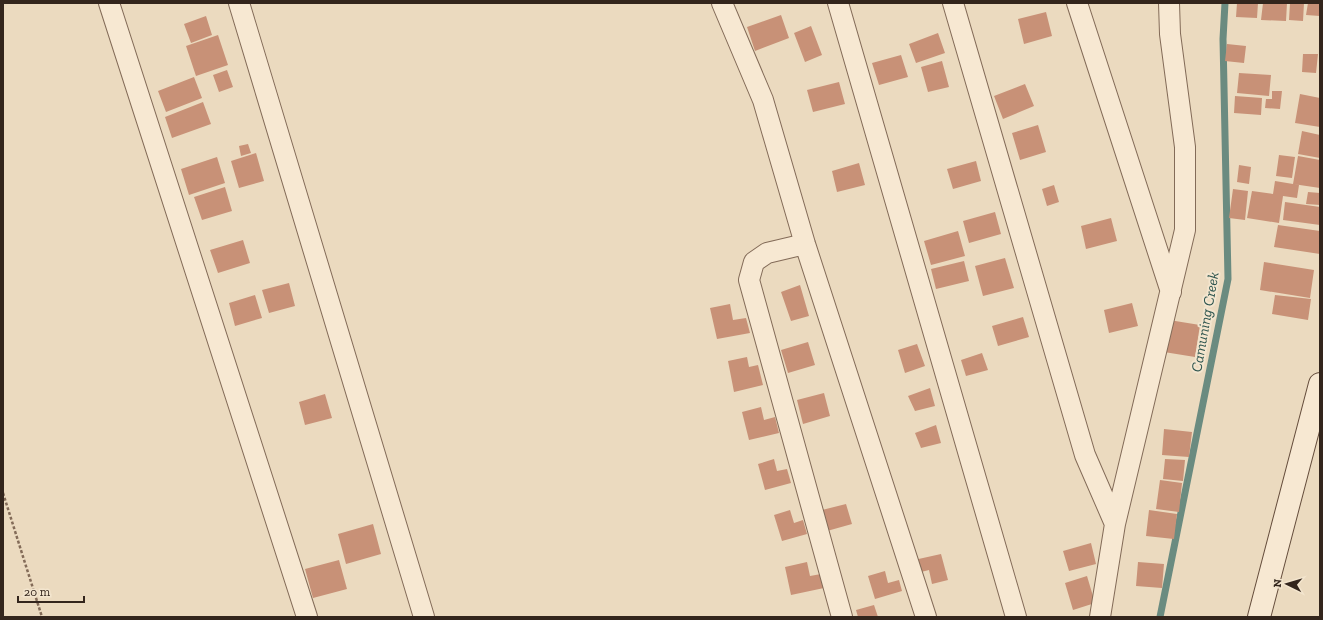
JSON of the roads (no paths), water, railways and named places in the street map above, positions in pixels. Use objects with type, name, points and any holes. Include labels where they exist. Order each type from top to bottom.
[{"type":"street","points":[[109,3],[307,617]]},
{"type":"street","points":[[239,3],[424,617]]},
{"type":"street","points":[[722,3],[762,100],[805,244],[926,617]]},
{"type":"street","points":[[838,3],[1016,617]]},
{"type":"street","points":[[953,3],[1085,456],[1115,524]]},
{"type":"street","points":[[1077,3],[1172,293]]},
{"type":"street","points":[[1100,617],[1115,524],[1172,293],[1185,230],[1186,147],[1170,34],[1169,3]]},
{"type":"street","points":[[805,244],[767,253],[754,262],[749,280],[842,617]]},
{"type":"street","points":[[1259,617],[1320,384]]},
{"type":"waterway","name":"Camuning Creek","points":[[1160,617],[1228,279],[1223,39],[1225,3]]}]
